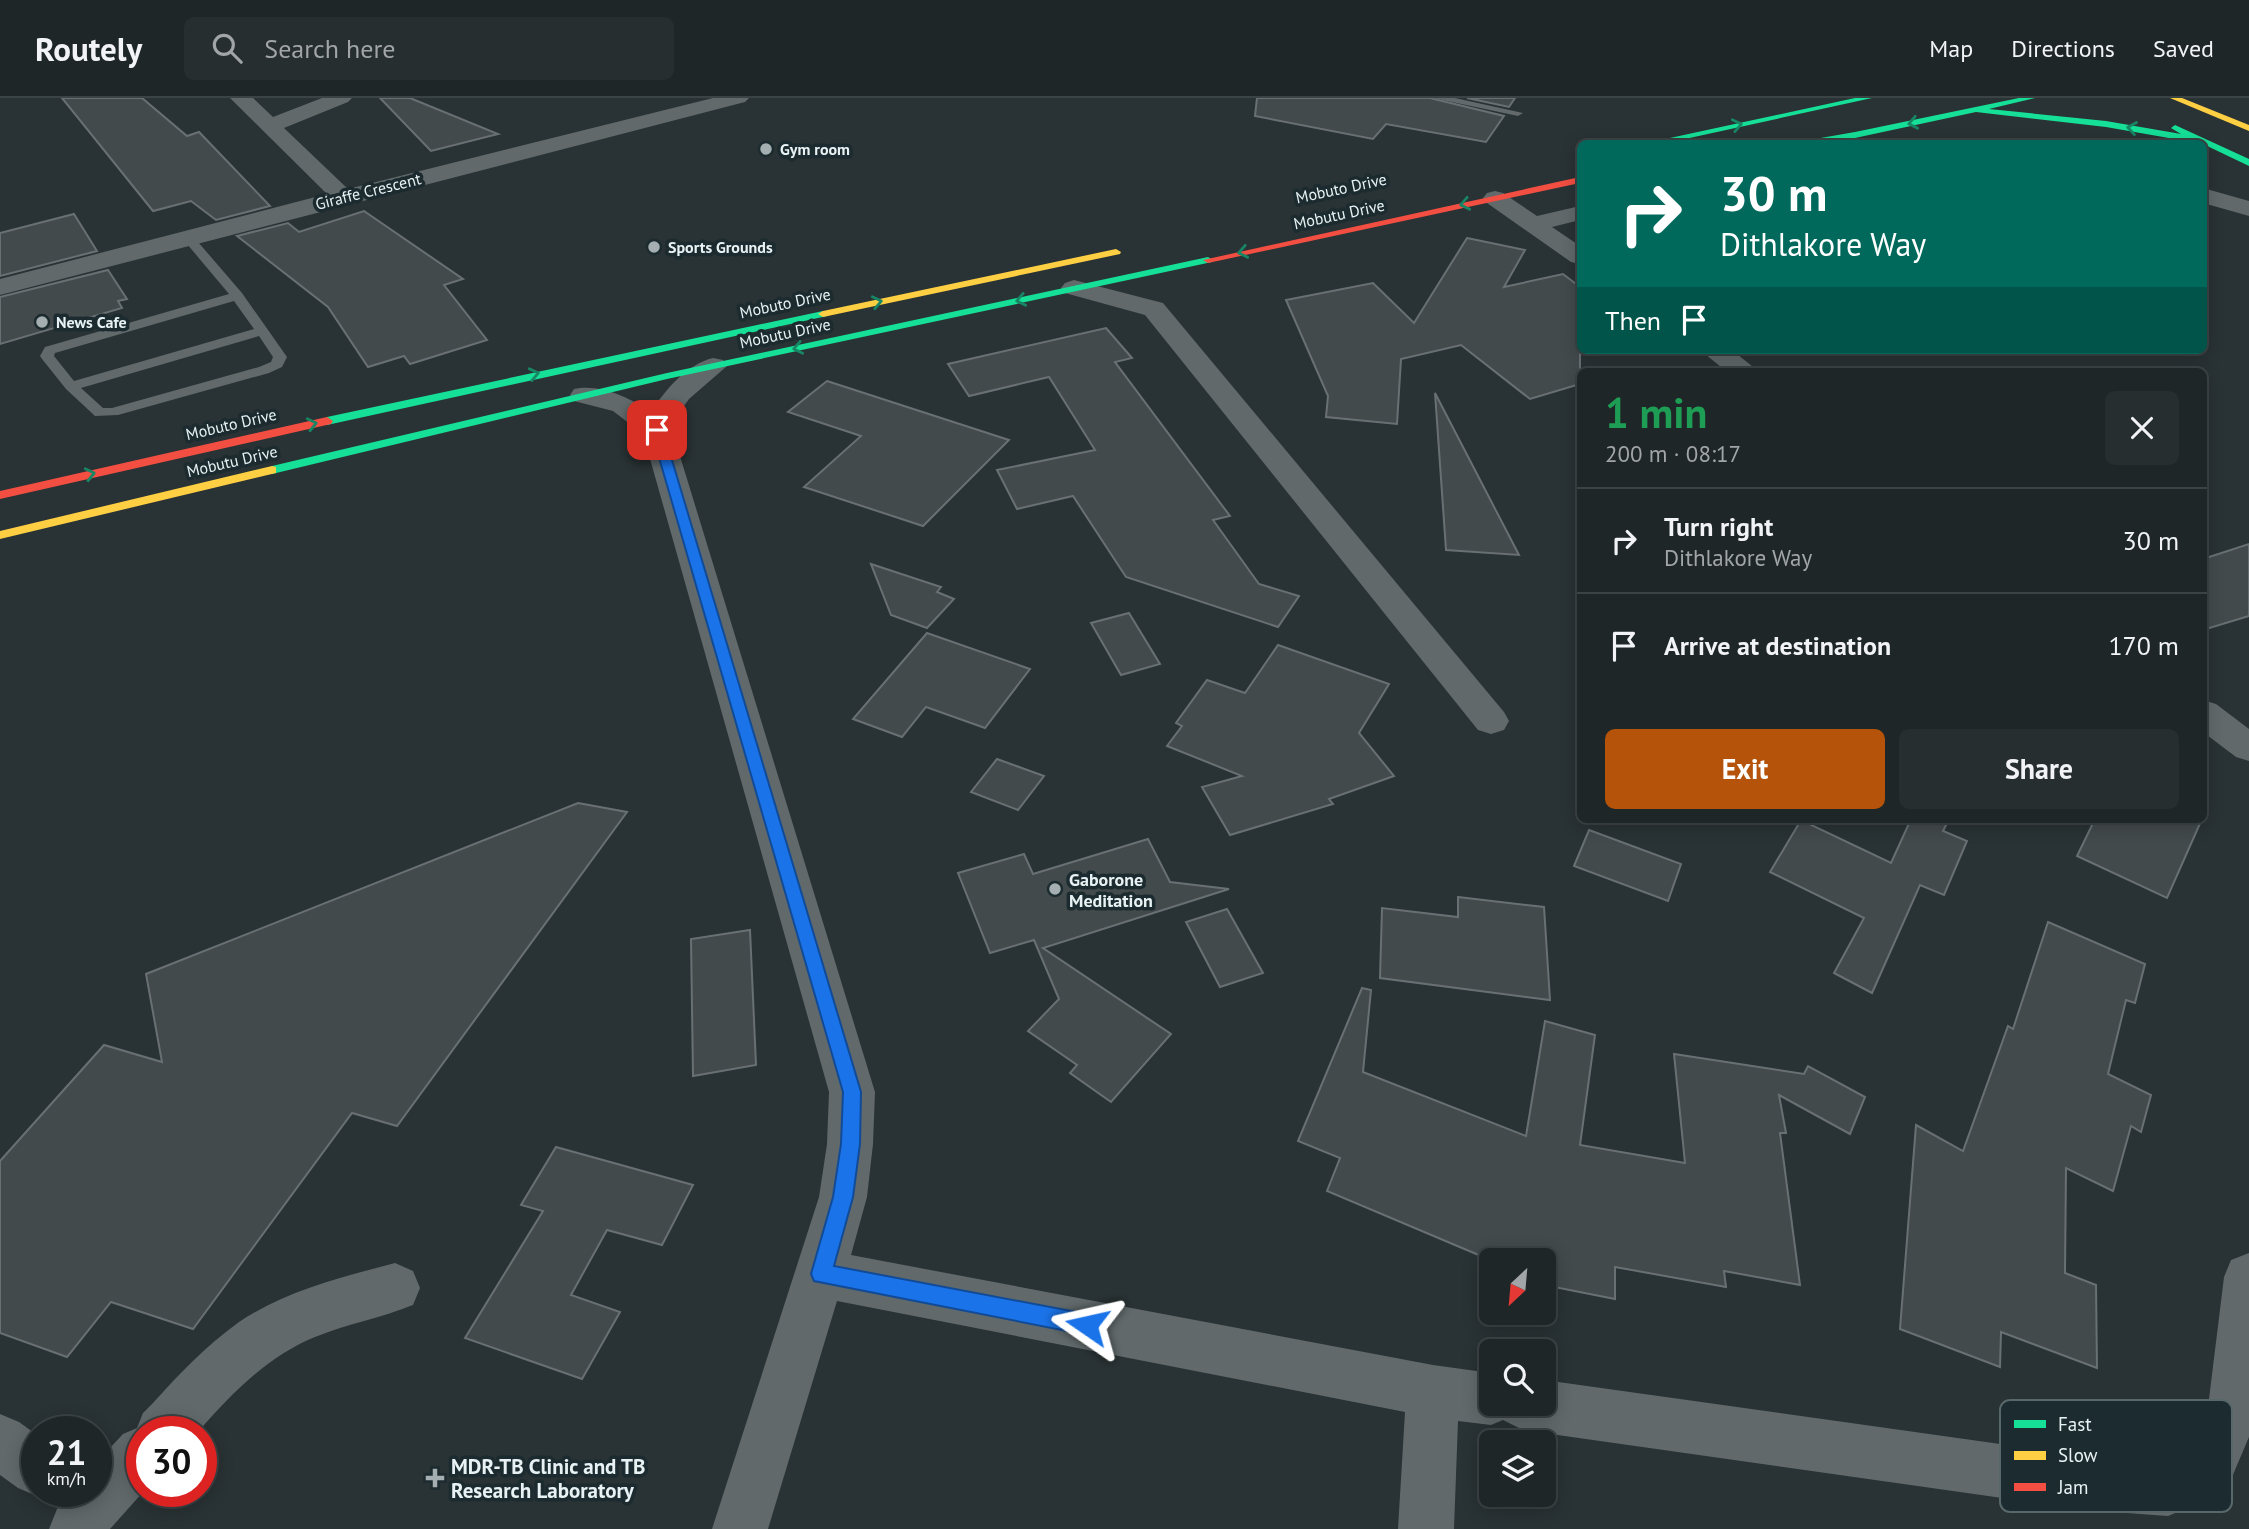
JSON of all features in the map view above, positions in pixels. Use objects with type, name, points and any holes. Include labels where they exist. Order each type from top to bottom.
[{"type":"main road","points":[[1665,140],[1868,98]]},
{"type":"main road","points":[[1818,140],[1980,111],[2031,98]]},
{"type":"main road","points":[[2174,98],[2249,128]]},
{"type":"main road","points":[[1980,111],[2106,124],[2199,140]]},
{"type":"main road","points":[[2150,117],[2199,140]]},
{"type":"main road","points":[[2207,144],[2249,163]]},
{"type":"main road","name":"Mobutu Drive","points":[[0,536],[713,366],[1577,181]]},
{"type":"main road","name":"Mobuto Drive","points":[[0,495],[642,351],[1126,250]]},
{"type":"main road","points":[[0,484],[45,484]]},
{"type":"street","points":[[242,98],[343,197]]},
{"type":"street","points":[[271,124],[341,98]]},
{"type":"street","name":"Giraffe Crescent","points":[[0,288],[343,197],[738,98]]},
{"type":"street","points":[[2207,196],[2249,209]]},
{"type":"street","points":[[1495,198],[1577,255]]},
{"type":"street","points":[[1533,224],[1577,214]]},
{"type":"street","points":[[1153,309],[1168,268]]},
{"type":"street","points":[[1074,288],[1153,309],[1491,721]]},
{"type":"street","points":[[1720,354],[1740,368]]},
{"type":"street","points":[[657,430],[669,403],[690,381],[713,366]]},
{"type":"street","points":[[584,396],[623,405],[657,430],[852,1092],[850,1144],[843,1197],[740,1529]]},
{"type":"street","points":[[2207,716],[2249,748]]},
{"type":"street","points":[[821,1274],[1433,1391],[1479,1397]]},
{"type":"street","points":[[2232,1414],[2249,1276]]},
{"type":"street","points":[[178,1416],[243,1351],[280,1327],[333,1305],[395,1288]]},
{"type":"street","points":[[1426,1529],[1433,1391]]},
{"type":"street","points":[[1556,1409],[2000,1471]]},
{"type":"street","points":[[0,1441],[21,1457]]},
{"type":"street","points":[[77,1510],[126,1468]]},
{"type":"lane","points":[[1438,98],[1518,113]]},
{"type":"lane","points":[[188,238],[237,296],[262,331],[280,357],[277,364],[264,370],[113,412],[100,413],[71,386],[47,356],[50,350],[237,296]]},
{"type":"lane","points":[[71,386],[262,331]]},
{"type":"building","points":[[62,98],[142,98],[187,136],[199,132],[270,206],[216,220],[191,201],[153,211]]},
{"type":"building","points":[[380,98],[410,98],[498,134],[431,151]]},
{"type":"building","points":[[1257,98],[1430,98],[1504,116],[1486,142],[1386,124],[1373,139],[1255,116]]},
{"type":"building","points":[[1467,98],[1515,98],[1509,107]]},
{"type":"building","points":[[364,211],[463,279],[444,285],[487,340],[410,364],[404,356],[368,367],[328,307],[237,236],[288,223],[299,232]]},
{"type":"building","points":[[74,214],[97,251],[0,276],[0,233]]},
{"type":"building","points":[[1467,238],[1525,250],[1504,287],[1563,274],[1577,285],[1577,354],[1580,354],[1580,368],[1577,368],[1577,385],[1530,399],[1461,345],[1401,359],[1397,424],[1326,417],[1328,396],[1286,300],[1373,283],[1414,323]]},
{"type":"building","points":[[108,270],[127,299],[118,301],[122,308],[0,344],[0,297]]},
{"type":"building","points":[[1106,328],[1132,358],[1115,362],[1230,516],[1213,520],[1259,584],[1299,596],[1278,627],[1126,577],[1073,496],[1017,509],[997,470],[1095,450],[1049,377],[969,396],[948,364]]},
{"type":"building","points":[[827,381],[1009,440],[923,526],[804,487],[861,436],[788,412]]},
{"type":"building","points":[[1435,393],[1519,555],[1446,550]]},
{"type":"building","points":[[2249,544],[2249,616],[2207,629],[2207,558]]},
{"type":"building","points":[[871,564],[941,587],[937,592],[954,599],[927,628],[891,615]]},
{"type":"building","points":[[1129,613],[1160,664],[1121,675],[1091,623]]},
{"type":"building","points":[[927,633],[1030,669],[985,728],[926,707],[902,737],[853,719]]},
{"type":"building","points":[[1278,645],[1389,684],[1359,733],[1394,776],[1329,799],[1333,804],[1230,835],[1202,787],[1242,776],[1167,746],[1182,726],[1176,723],[1207,680],[1245,693]]},
{"type":"building","points":[[997,759],[1044,776],[1018,810],[971,792]]},
{"type":"building","points":[[578,803],[627,812],[397,1126],[352,1113],[193,1329],[111,1302],[67,1357],[0,1333],[0,1161],[104,1045],[162,1062],[146,974]]},
{"type":"building","points":[[1799,823],[1807,823],[1891,863],[1909,823],[1947,823],[1943,831],[1967,841],[1944,895],[1920,885],[1872,993],[1834,973],[1864,918],[1770,872]]},
{"type":"building","points":[[2093,823],[2200,823],[2167,898],[2077,856]]},
{"type":"building","points":[[1589,830],[1681,864],[1668,901],[1574,866]]},
{"type":"building","points":[[1148,839],[1170,882],[1229,889],[1043,948],[1171,1034],[1111,1102],[1070,1073],[1077,1065],[1028,1031],[1059,999],[1034,940],[990,953],[958,873],[1024,854],[1033,874]]},
{"type":"building","points":[[1458,897],[1544,907],[1550,1000],[1380,978],[1382,908],[1458,917]]},
{"type":"building","points":[[1227,909],[1263,973],[1220,987],[1186,922]]},
{"type":"building","points":[[2048,922],[2145,964],[2135,1003],[2126,1000],[2108,1074],[2151,1095],[2141,1132],[2131,1126],[2113,1191],[2066,1168],[2065,1273],[2096,1285],[2097,1368],[2001,1332],[2000,1367],[1900,1329],[1916,1125],[1963,1151],[2008,1026],[2013,1029]]},
{"type":"building","points":[[750,930],[756,1065],[693,1076],[691,939]]},
{"type":"building","points":[[1362,988],[1371,990],[1363,1072],[1526,1136],[1545,1021],[1595,1035],[1580,1145],[1685,1163],[1674,1054],[1804,1074],[1808,1066],[1865,1097],[1850,1134],[1779,1095],[1786,1133],[1780,1133],[1800,1285],[1724,1271],[1726,1287],[1615,1267],[1615,1299],[1556,1287],[1556,1248],[1479,1248],[1479,1255],[1327,1191],[1340,1158],[1298,1141]]},
{"type":"building","points":[[556,1147],[693,1185],[662,1245],[607,1230],[571,1295],[620,1312],[582,1379],[465,1338],[543,1211],[521,1205]]},
{"type":"traffic: fast","points":[[1665,140],[1868,98]]},
{"type":"traffic: fast","points":[[1819,140],[1855,135],[2031,98]]},
{"type":"traffic: fast","points":[[1980,111],[2106,124],[2199,140]]},
{"type":"traffic: fast","points":[[2175,128],[2200,140]]},
{"type":"traffic: fast","points":[[2207,143],[2249,163]]},
{"type":"traffic: fast","points":[[272,470],[667,376],[1208,260]]},
{"type":"traffic: fast","points":[[327,421],[823,314]]},
{"type":"traffic: slow","points":[[2174,98],[2249,128]]},
{"type":"traffic: slow","points":[[823,314],[1116,252]]},
{"type":"traffic: slow","points":[[0,535],[272,470]]},
{"type":"traffic: jam","points":[[1208,260],[1577,181]]},
{"type":"traffic: jam","points":[[0,495],[327,421]]},
{"type":"place","name":"Gym room","points":[[766,149]]},
{"type":"place","name":"Sports Grounds","points":[[654,247]]},
{"type":"place","name":"News Cafe","points":[[42,322]]},
{"type":"place","name":"Gaborone Meditation","points":[[1055,889]]},
{"type":"place","name":"MDR-TB Clinic and TB Research Laboratory","points":[[435,1478]]},
{"type":"route","points":[[657,430],[852,1092],[850,1144],[843,1197],[821,1274],[1087,1325]]}]
